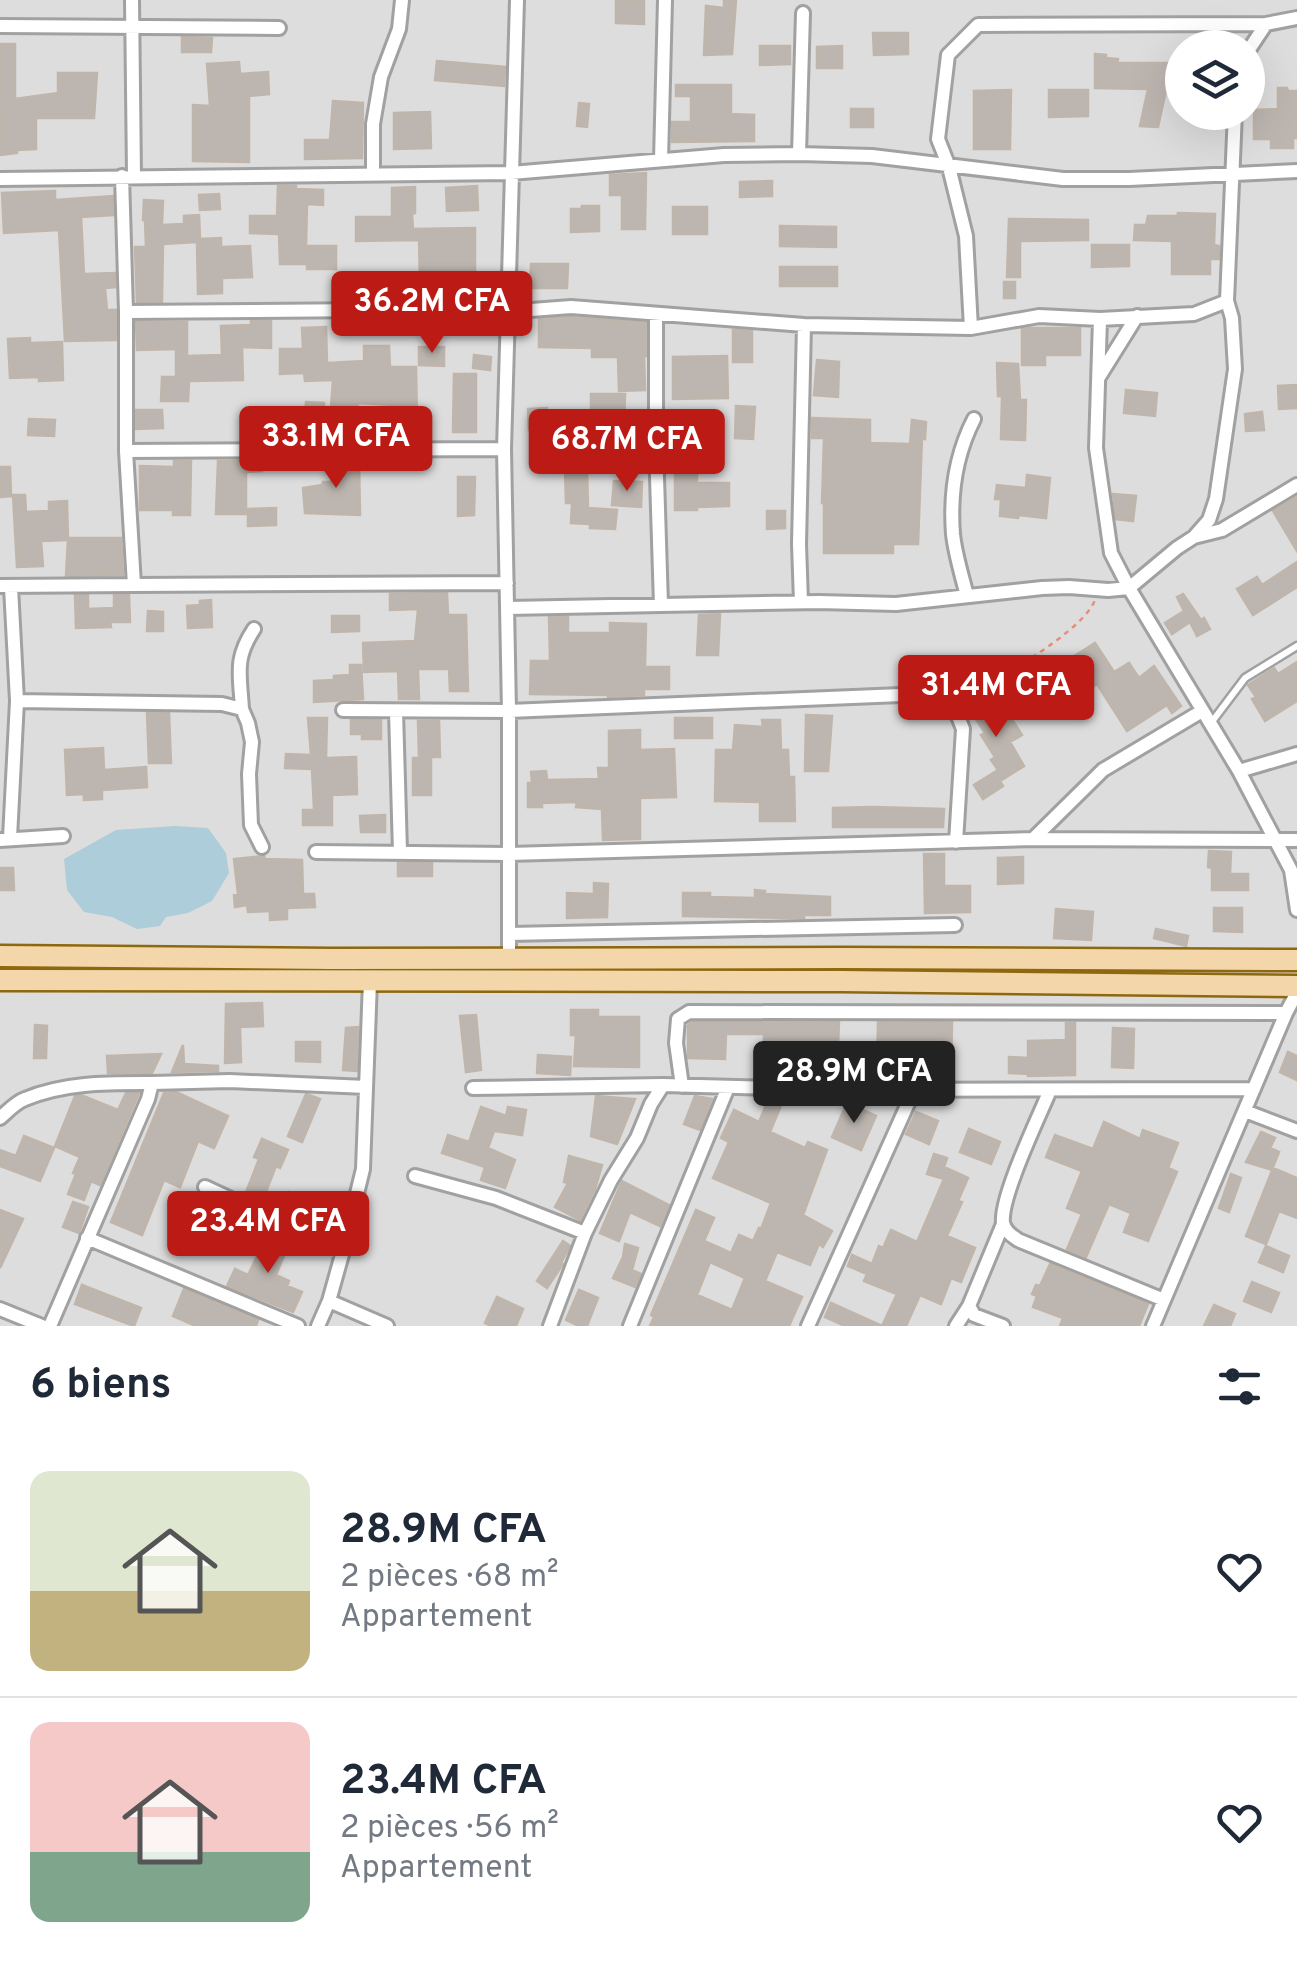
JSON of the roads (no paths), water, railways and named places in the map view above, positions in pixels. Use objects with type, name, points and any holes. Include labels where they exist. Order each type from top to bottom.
[{"type":"main road","points":[[0,956],[1297,960]]},
{"type":"main road","points":[[0,980],[841,980],[1297,989]]},
{"type":"street","points":[[132,0],[126,451],[134,585]]},
{"type":"street","points":[[373,174],[374,124],[381,77],[400,29],[402,0]]},
{"type":"street","points":[[509,959],[504,450],[518,0]]},
{"type":"street","points":[[661,160],[665,0]]},
{"type":"street","points":[[799,154],[803,13]]},
{"type":"street","points":[[971,328],[966,236],[950,167],[938,138],[948,55],[978,25],[1266,24],[1297,18]]},
{"type":"street","points":[[1262,30],[1266,24]]},
{"type":"street","points":[[0,26],[279,28]]},
{"type":"street","points":[[507,608],[896,604],[1042,588],[1129,588],[1194,537],[1209,520],[1216,499],[1235,369],[1228,301],[1234,130]]},
{"type":"street","points":[[0,180],[510,173],[661,160],[799,154],[872,156],[1063,179],[1297,170]]},
{"type":"street","points":[[126,312],[506,312],[570,307],[804,325],[971,328],[1039,316],[1194,314],[1228,301]]},
{"type":"street","points":[[656,315],[661,605]]},
{"type":"street","points":[[1098,378],[1137,316]]},
{"type":"street","points":[[1100,318],[1096,448],[1111,553],[1239,771],[1291,870],[1297,910]]},
{"type":"street","points":[[801,602],[798,544],[804,325]]},
{"type":"street","points":[[967,596],[953,535],[961,443],[974,418]]},
{"type":"street","points":[[126,451],[504,450]]},
{"type":"street","points":[[1194,537],[1222,530],[1297,485]]},
{"type":"street","points":[[63,836],[5,839],[18,701],[6,586],[507,583]]},
{"type":"street","points":[[254,629],[240,658],[242,709],[252,742],[251,825],[262,847]]},
{"type":"street","points":[[343,710],[508,711],[924,694],[954,706],[963,728],[956,842]]},
{"type":"street","points":[[18,701],[222,704],[242,709]]},
{"type":"street","points":[[396,711],[400,852]]},
{"type":"street","points":[[1033,839],[1103,770],[1202,711]]},
{"type":"street","points":[[1239,771],[1297,754]]},
{"type":"street","points":[[316,852],[509,854],[1033,839],[1297,840]]},
{"type":"street","points":[[509,934],[956,924]]},
{"type":"street","points":[[318,1326],[344,1251],[363,1170],[370,981]]},
{"type":"street","points":[[1153,1326],[1297,989]]},
{"type":"street","points":[[682,1086],[676,1029],[678,1019],[689,1012],[1286,1013]]},
{"type":"street","points":[[0,1118],[22,1100],[70,1086],[230,1081],[366,1086]]},
{"type":"street","points":[[50,1326],[152,1083]]},
{"type":"street","points":[[473,1088],[663,1085],[1254,1090]]},
{"type":"street","points":[[550,1326],[585,1233],[663,1085]]},
{"type":"street","points":[[630,1326],[728,1087]]},
{"type":"street","points":[[808,1326],[914,1090]]},
{"type":"street","points":[[956,1326],[969,1306],[1003,1224],[1014,1174],[1050,1090]]},
{"type":"street","points":[[1246,1111],[1297,1131]]},
{"type":"street","points":[[416,1176],[496,1198],[585,1233]]},
{"type":"street","points":[[205,1188],[344,1251]]},
{"type":"street","points":[[1003,1224],[1018,1240],[1164,1300]]},
{"type":"street","points":[[86,1238],[298,1326]]},
{"type":"street","points":[[329,1302],[386,1326]]},
{"type":"street","points":[[969,1306],[974,1315],[1003,1326]]},
{"type":"street","points":[[0,1308],[42,1326]]},
{"type":"lane","points":[[1210,724],[1244,678],[1297,646]]},
{"type":"water","points":[[208,828],[226,853],[229,873],[212,901],[188,913],[166,917],[160,926],[137,929],[112,917],[84,912],[67,890],[64,859],[116,830]]}]
